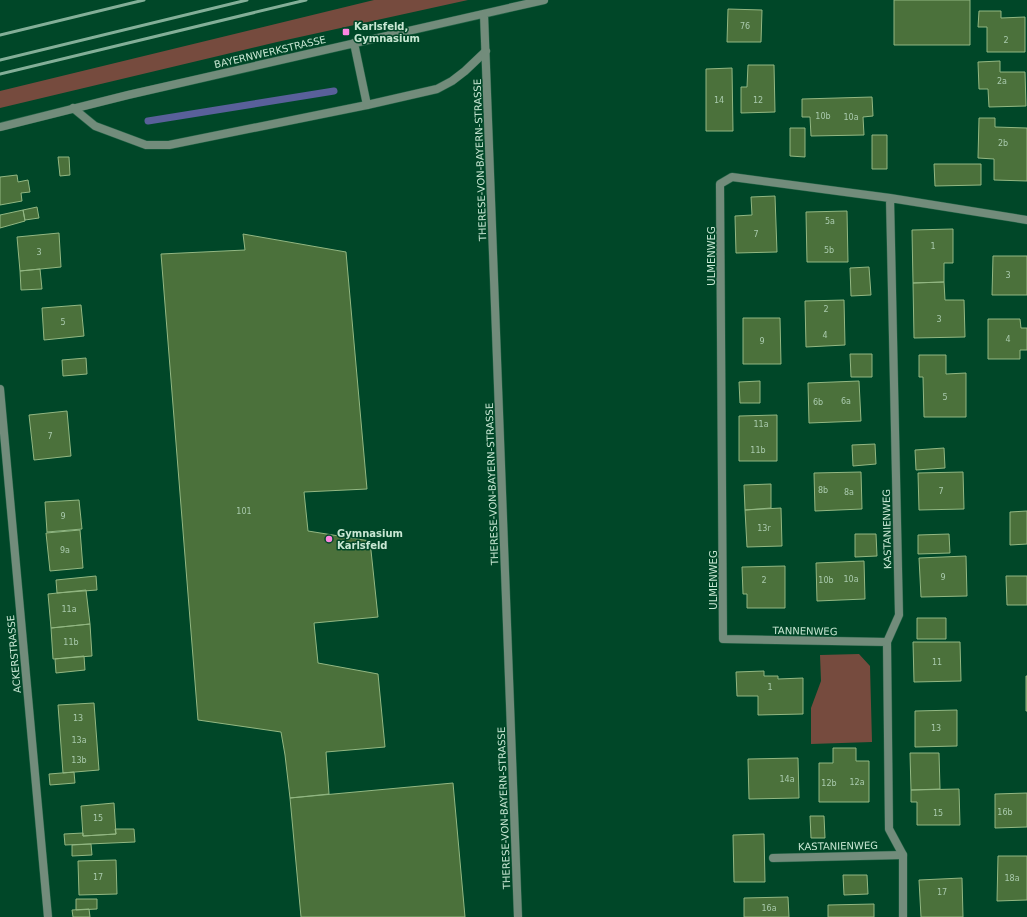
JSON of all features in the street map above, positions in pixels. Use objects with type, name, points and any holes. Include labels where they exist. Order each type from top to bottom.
[{"type":"street","name":"BAYERNWERKSTRASSE","points":[[0,127],[73,108],[544,0]]},
{"type":"street","name":"THERESE-VON-BAYERN-STRASSE","points":[[484,14],[518,917]]},
{"type":"street","points":[[354,43],[367,105]]},
{"type":"street","points":[[73,108],[95,126],[146,145],[169,145],[367,105],[437,89],[452,81],[465,71],[486,51]]},
{"type":"street","name":"ULMENWEG","points":[[723,639],[720,184],[732,177],[890,198],[1027,220]]},
{"type":"street","name":"KASTANIENWEG","points":[[890,198],[899,615],[887,642],[889,829],[902,855],[903,917]]},
{"type":"street","name":"ACKERSTRASSE","points":[[0,389],[48,917]]},
{"type":"street","name":"TANNENWEG","points":[[723,639],[887,642]]},
{"type":"street","name":"KASTANIENWEG","points":[[773,858],[902,855]]},
{"type":"shaded area","points":[[374,0],[468,0],[277,42],[0,108],[0,91]]},
{"type":"shaded area","points":[[859,654],[870,666],[872,742],[811,744],[811,708],[821,681],[820,655]]},
{"type":"building","points":[[894,0],[970,0],[970,45],[894,45]]},
{"type":"building","points":[[728,9],[762,10],[761,42],[727,42]]},
{"type":"building","points":[[979,11],[1001,11],[1001,18],[1025,17],[1025,52],[987,52],[987,27],[978,27]]},
{"type":"building","points":[[1000,61],[1000,72],[1025,72],[1026,106],[989,107],[988,89],[979,89],[978,62]]},
{"type":"building","points":[[748,65],[774,65],[775,112],[741,113],[741,87],[747,87]]},
{"type":"building","points":[[732,68],[733,131],[706,131],[706,69]]},
{"type":"building","points":[[872,97],[873,116],[863,117],[864,135],[811,136],[810,117],[802,117],[802,99]]},
{"type":"building","points":[[979,118],[995,118],[995,127],[1027,128],[1027,181],[994,180],[994,159],[978,158]]},
{"type":"building","points":[[790,128],[805,128],[805,157],[790,156]]},
{"type":"building","points":[[872,135],[887,135],[887,169],[872,169]]},
{"type":"building","points":[[58,157],[69,157],[70,175],[60,176]]},
{"type":"building","points":[[934,164],[981,164],[981,185],[935,186]]},
{"type":"building","points":[[17,175],[18,182],[28,180],[30,192],[21,193],[22,201],[0,205],[0,177]]},
{"type":"building","points":[[775,196],[777,252],[736,253],[735,216],[752,215],[751,197]]},
{"type":"building","points":[[37,207],[39,218],[25,220],[23,210]]},
{"type":"building","points":[[23,210],[25,221],[0,228],[0,215]]},
{"type":"building","points":[[847,211],[848,262],[807,262],[806,212]]},
{"type":"building","points":[[953,229],[953,263],[944,263],[944,282],[913,283],[912,230]]},
{"type":"building","points":[[59,233],[61,267],[20,271],[17,237]]},
{"type":"building","name":"Gymnasium Karlsfeld","points":[[243,234],[346,252],[367,489],[304,492],[308,531],[370,541],[378,617],[314,623],[318,663],[378,674],[385,747],[326,752],[329,794],[290,798],[281,732],[198,720],[161,254],[245,250]]},
{"type":"building","points":[[993,256],[1027,256],[1027,295],[992,295]]},
{"type":"building","points":[[869,267],[871,295],[851,296],[850,268]]},
{"type":"building","points":[[40,269],[42,289],[21,290],[20,271]]},
{"type":"building","points":[[944,282],[945,300],[964,300],[965,337],[914,338],[913,283]]},
{"type":"building","points":[[844,300],[845,345],[806,347],[805,301]]},
{"type":"building","points":[[81,305],[84,336],[44,340],[42,308]]},
{"type":"building","points":[[743,318],[780,318],[781,364],[743,364]]},
{"type":"building","points":[[988,319],[1020,319],[1021,328],[1027,328],[1027,350],[1020,350],[1020,359],[988,359]]},
{"type":"building","points":[[850,354],[872,354],[872,377],[851,377]]},
{"type":"building","points":[[919,355],[946,355],[946,374],[966,373],[966,417],[924,417],[923,377],[919,377]]},
{"type":"building","points":[[86,358],[87,374],[63,376],[62,360]]},
{"type":"building","points":[[760,381],[760,403],[740,403],[739,382]]},
{"type":"building","points":[[859,381],[861,421],[809,423],[808,383]]},
{"type":"building","points":[[67,411],[71,456],[34,460],[29,415]]},
{"type":"building","points":[[777,415],[777,461],[739,461],[739,416]]},
{"type":"building","points":[[875,444],[876,464],[853,466],[852,445]]},
{"type":"building","points":[[944,448],[945,468],[916,470],[915,450]]},
{"type":"building","points":[[861,472],[862,509],[815,511],[814,473]]},
{"type":"building","points":[[963,472],[964,509],[919,510],[918,473]]},
{"type":"building","points":[[771,484],[771,508],[745,510],[744,485]]},
{"type":"building","points":[[79,500],[82,529],[47,532],[45,502]]},
{"type":"building","points":[[781,508],[782,546],[747,547],[745,510]]},
{"type":"building","points":[[1027,511],[1027,544],[1010,545],[1010,512]]},
{"type":"building","points":[[80,530],[83,568],[50,571],[46,533]]},
{"type":"building","points":[[855,534],[876,534],[877,556],[855,557]]},
{"type":"building","points":[[949,534],[950,553],[918,554],[918,535]]},
{"type":"building","points":[[966,556],[967,596],[921,597],[919,558]]},
{"type":"building","points":[[864,561],[865,599],[817,601],[816,563]]},
{"type":"building","points":[[785,566],[785,608],[747,608],[747,594],[743,594],[742,567]]},
{"type":"building","points":[[96,576],[97,590],[57,593],[56,580]]},
{"type":"building","points":[[1006,576],[1027,576],[1027,605],[1007,605]]},
{"type":"building","points":[[86,590],[90,624],[51,628],[48,594]]},
{"type":"building","points":[[917,618],[946,618],[946,639],[917,639]]},
{"type":"building","points":[[90,624],[92,656],[53,659],[51,628]]},
{"type":"building","points":[[913,642],[960,642],[961,681],[914,682]]},
{"type":"building","points":[[84,656],[85,670],[56,673],[55,659]]},
{"type":"building","points":[[764,671],[764,676],[778,676],[778,679],[803,678],[803,714],[758,715],[758,696],[737,696],[736,672]]},
{"type":"building","points":[[1027,676],[1027,711],[1026,711]]},
{"type":"building","points":[[94,703],[99,770],[63,773],[58,705]]},
{"type":"building","points":[[957,710],[957,746],[915,747],[915,711]]},
{"type":"building","points":[[833,748],[856,748],[856,761],[869,761],[869,802],[819,802],[819,763],[833,763]]},
{"type":"building","points":[[910,753],[939,753],[940,789],[911,790]]},
{"type":"building","points":[[798,758],[799,798],[749,799],[748,759]]},
{"type":"building","points":[[74,772],[75,783],[50,785],[49,774]]},
{"type":"building","points":[[453,783],[465,917],[301,917],[290,798]]},
{"type":"building","points":[[959,789],[960,825],[917,825],[917,802],[911,802],[911,790]]},
{"type":"building","points":[[1027,793],[1027,827],[995,828],[995,794]]},
{"type":"building","points":[[114,803],[116,834],[83,836],[81,806]]},
{"type":"building","points":[[810,816],[824,816],[825,838],[811,838]]},
{"type":"building","points":[[115,829],[134,829],[135,842],[65,845],[64,834],[83,833],[83,836],[116,834]]},
{"type":"building","points":[[764,834],[765,882],[734,882],[733,835]]},
{"type":"building","points":[[91,844],[92,855],[72,856],[72,845]]},
{"type":"building","points":[[998,856],[1027,856],[1027,900],[997,901]]},
{"type":"building","points":[[116,860],[117,894],[79,895],[78,861]]},
{"type":"building","points":[[843,875],[867,875],[868,894],[844,895]]},
{"type":"building","points":[[962,878],[963,917],[921,917],[919,880]]},
{"type":"building","points":[[788,897],[789,917],[744,917],[744,898]]},
{"type":"building","points":[[76,899],[97,899],[97,909],[76,910]]},
{"type":"building","points":[[874,904],[874,917],[828,917],[828,905]]},
{"type":"building","points":[[89,909],[90,917],[73,917],[72,910]]},
{"type":"waterway","points":[[148,121],[334,91]]},
{"type":"railway","points":[[0,35],[144,0]]},
{"type":"railway","points":[[0,60],[247,0]]},
{"type":"railway","points":[[0,74],[306,0]]},
{"type":"place","name":"Karlsfeld, Gymnasium","points":[[346,32]]},
{"type":"place","name":"Gymnasium Karlsfeld","points":[[329,539]]}]
